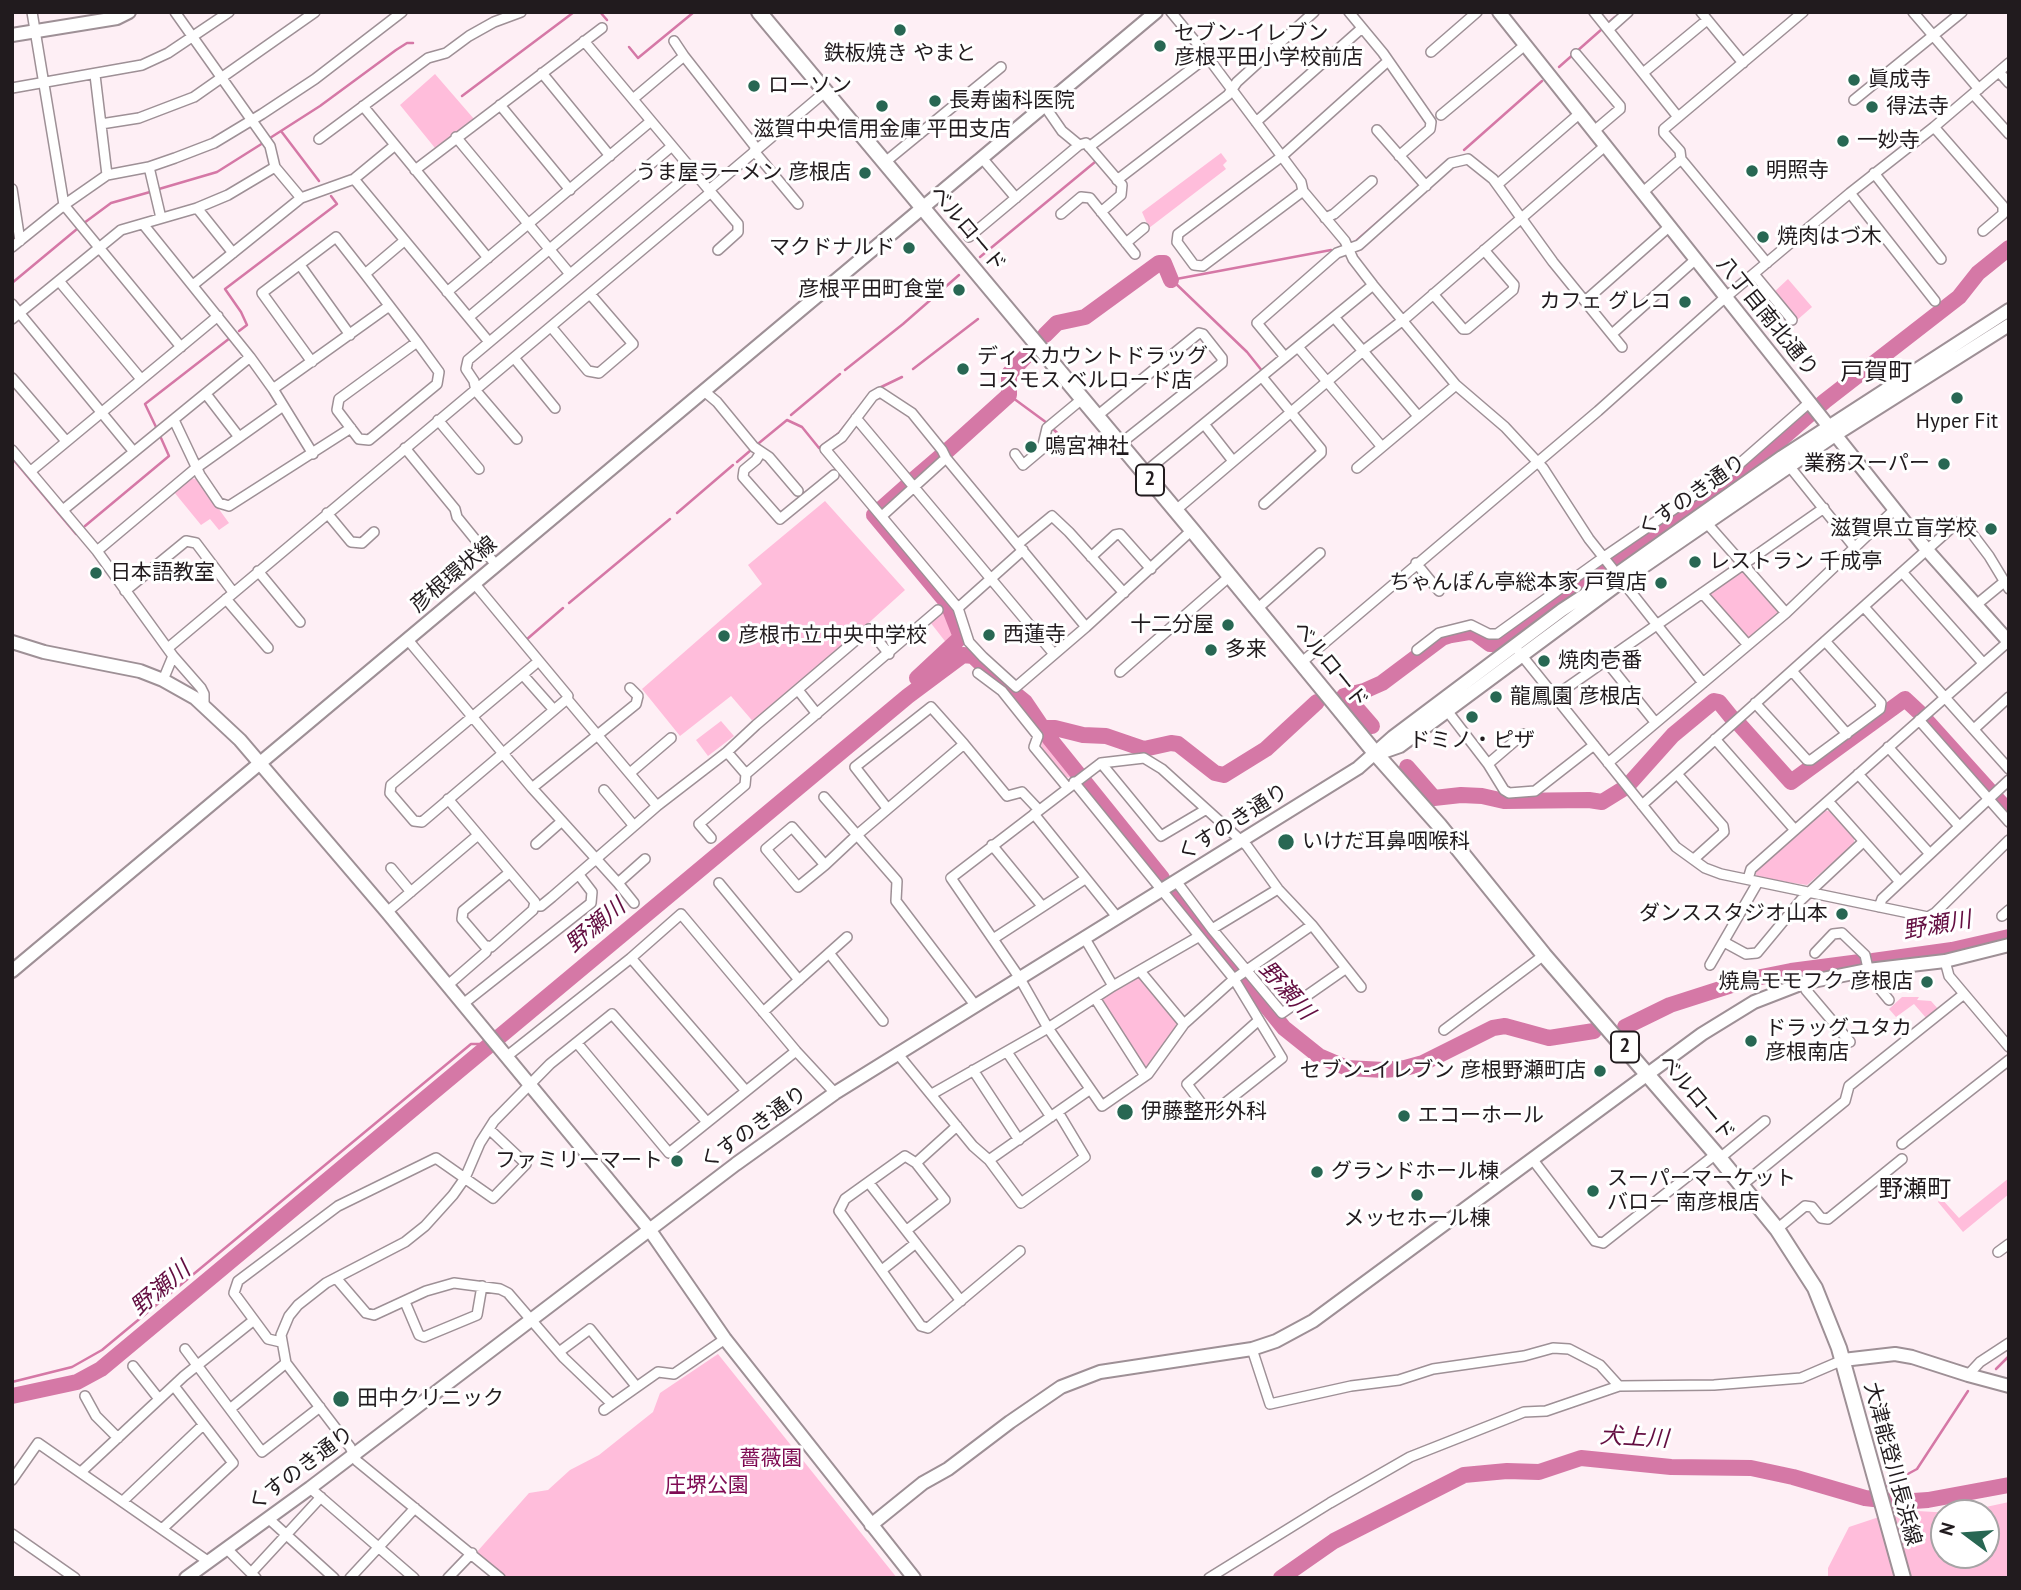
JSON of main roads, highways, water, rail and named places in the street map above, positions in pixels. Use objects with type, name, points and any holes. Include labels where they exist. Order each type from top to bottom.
[{"type":"main road","name":"ベルロード","points":[[759,12],[1376,754],[1742,1185],[1777,1229],[1815,1288],[1844,1367]]},
{"type":"main road","name":"大津能登川長浜線","points":[[1844,1367],[1903,1578]]},
{"type":"waterway","points":[[462,96],[574,12]]},
{"type":"waterway","points":[[600,12],[607,20]]},
{"type":"waterway","points":[[629,47],[638,58],[694,12]]},
{"type":"waterway","points":[[1607,24],[1615,17]]},
{"type":"waterway","points":[[1559,67],[1602,29]]},
{"type":"waterway","points":[[270,138],[320,106],[396,50],[407,43],[413,43]]},
{"type":"waterway","points":[[1464,150],[1542,81]]},
{"type":"waterway","points":[[281,131],[319,181]]},
{"type":"waterway","points":[[159,189],[217,172],[263,143]]},
{"type":"waterway","points":[[980,257],[1095,162]]},
{"type":"waterway","points":[[84,223],[111,203],[150,192]]},
{"type":"waterway","points":[[239,331],[247,325],[225,289],[337,204],[331,196]]},
{"type":"waterway","points":[[1356,241],[1401,202]]},
{"type":"waterway","points":[[12,283],[77,229]]},
{"type":"waterway","points":[[1344,696],[1382,683],[1442,638],[1469,632],[1493,644],[1754,463],[1825,401],[1959,297],[1978,273],[2009,248]]},
{"type":"waterway","points":[[1171,280],[1331,250]]},
{"type":"waterway","points":[[1045,335],[1057,323],[1085,317],[1159,263],[1164,263],[1171,280]]},
{"type":"waterway","points":[[845,370],[959,275]]},
{"type":"waterway","points":[[1172,280],[1247,352],[1263,372]]},
{"type":"waterway","points":[[913,369],[978,319]]},
{"type":"waterway","points":[[156,427],[145,404],[230,338]]},
{"type":"waterway","points":[[947,451],[1009,395],[1009,374],[1028,354]]},
{"type":"waterway","points":[[791,415],[840,374]]},
{"type":"waterway","points":[[877,389],[902,377]]},
{"type":"waterway","points":[[1007,397],[1013,398],[1047,423]]},
{"type":"waterway","points":[[759,443],[787,420],[802,427],[819,448],[839,433],[856,412]]},
{"type":"waterway","points":[[1052,428],[1072,447],[1084,452],[1102,441]]},
{"type":"waterway","points":[[85,526],[169,456],[161,438]]},
{"type":"waterway","points":[[737,462],[751,450]]},
{"type":"waterway","points":[[913,480],[941,456]]},
{"type":"waterway","points":[[12,458],[76,534]]},
{"type":"waterway","points":[[677,513],[733,465]]},
{"type":"waterway","points":[[881,509],[908,485]]},
{"type":"waterway","points":[[876,513],[874,515],[948,604],[961,637],[917,678]]},
{"type":"waterway","points":[[569,603],[670,519]]},
{"type":"waterway","points":[[526,640],[563,608]]},
{"type":"waterway","name":"野瀬川","points":[[12,1396],[77,1382],[101,1369],[908,696],[963,655],[973,656],[1025,702],[1050,739],[1162,878]]},
{"type":"waterway","points":[[1346,696],[1372,726]]},
{"type":"waterway","points":[[1739,724],[1791,782],[1905,699],[1920,713]]},
{"type":"waterway","points":[[1630,783],[1673,735],[1714,701],[1719,702],[1732,718]]},
{"type":"waterway","points":[[1043,728],[1106,736],[1144,749],[1178,744],[1215,773],[1224,775],[1266,749],[1317,702]]},
{"type":"waterway","points":[[1926,720],[1990,791]]},
{"type":"waterway","points":[[1407,767],[1434,798],[1461,795],[1504,801],[1602,802],[1623,789]]},
{"type":"waterway","points":[[1997,799],[2009,812]]},
{"type":"waterway","name":"野瀬川","points":[[1174,893],[1284,1028],[1319,1056],[1347,1068],[1405,1068],[1423,1063],[1493,1028],[1505,1026],[1549,1038],[1594,1031]]},
{"type":"waterway","name":"野瀬川","points":[[1873,961],[1952,950],[2009,937]]},
{"type":"waterway","name":"野瀬川","points":[[1625,1027],[1670,1005],[1751,979],[1860,962]]},
{"type":"waterway","points":[[12,1382],[72,1367],[102,1350],[471,1044],[489,1044]]},
{"type":"waterway","points":[[1996,1369],[2009,1356]]},
{"type":"waterway","points":[[1882,1488],[1917,1469],[1968,1391]]},
{"type":"waterway","name":"犬上川","points":[[1281,1578],[1334,1541],[1464,1475],[1507,1471],[1539,1472],[1581,1458],[1671,1467],[1751,1468],[1865,1498],[1899,1502],[1928,1500],[2009,1485]]},
{"type":"waterway","name":"犬上川","points":[[1865,1498],[1873,1493]]},
{"type":"place","name":"鉄板焼き やまと","points":[[900,30]]},
{"type":"place","name":"セブン-イレブン 彦根平田小学校前店","points":[[1160,46]]},
{"type":"place","name":"眞成寺","points":[[1854,80]]},
{"type":"place","name":"ローソン","points":[[754,86]]},
{"type":"place","name":"長寿歯科医院","points":[[935,101]]},
{"type":"place","name":"滋賀中央信用金庫 平田支店","points":[[882,106]]},
{"type":"place","name":"得法寺","points":[[1872,107]]},
{"type":"place","name":"一妙寺","points":[[1843,141]]},
{"type":"place","name":"明照寺","points":[[1752,171]]},
{"type":"place","name":"うま屋ラーメン 彦根店","points":[[865,173]]},
{"type":"place","name":"焼肉はづ木","points":[[1763,237]]},
{"type":"place","name":"マクドナルド","points":[[909,248]]},
{"type":"place","name":"彦根平田町食堂","points":[[959,290]]},
{"type":"place","name":"カフェ グレコ","points":[[1685,302]]},
{"type":"place","name":"ディスカウントドラッグ コスモス ベルロード店","points":[[963,369]]},
{"type":"place","name":"Hyper Fit","points":[[1957,398]]},
{"type":"place","name":"鳴宮神社","points":[[1031,447]]},
{"type":"place","name":"業務スーパー","points":[[1944,464]]},
{"type":"place","name":"滋賀県立盲学校","points":[[1991,529]]},
{"type":"place","name":"レストラン 千成亭","points":[[1695,562]]},
{"type":"place","name":"日本語教室","points":[[96,573]]},
{"type":"place","name":"ちゃんぽん亭総本家 戸賀店","points":[[1661,583]]},
{"type":"place","name":"十二分屋","points":[[1228,625]]},
{"type":"place","name":"西蓮寺","points":[[989,635]]},
{"type":"place","name":"彦根市立中央中学校","points":[[724,636]]},
{"type":"place","name":"多来","points":[[1211,650]]},
{"type":"place","name":"焼肉壱番","points":[[1544,661]]},
{"type":"place","name":"龍鳳園 彦根店","points":[[1496,697]]},
{"type":"place","name":"ドミノ・ピザ","points":[[1472,717]]},
{"type":"place","name":"いけだ耳鼻咽喉科","points":[[1286,842]]},
{"type":"place","name":"ダンススタジオ山本","points":[[1842,914]]},
{"type":"place","name":"焼鳥モモフク 彦根店","points":[[1927,982]]},
{"type":"place","name":"ドラッグユタカ 彦根南店","points":[[1751,1041]]},
{"type":"place","name":"セブン-イレブン 彦根野瀬町店","points":[[1600,1071]]},
{"type":"place","name":"伊藤整形外科","points":[[1125,1112]]},
{"type":"place","name":"エコーホール","points":[[1404,1116]]},
{"type":"place","name":"ファミリーマート","points":[[677,1161]]},
{"type":"place","name":"グランドホール棟","points":[[1317,1172]]},
{"type":"place","name":"スーパーマーケット バロー 南彦根店","points":[[1593,1191]]},
{"type":"place","name":"メッセホール棟","points":[[1417,1195]]},
{"type":"place","name":"田中クリニック","points":[[341,1399]]},
{"type":"district","name":"戸賀町","points":[[1876,373]]},
{"type":"district","name":"野瀬町","points":[[1915,1190]]},
{"type":"park label","name":"薔薇園","points":[[771,1459]]},
{"type":"park label","name":"庄堺公園","points":[[707,1486]]}]
